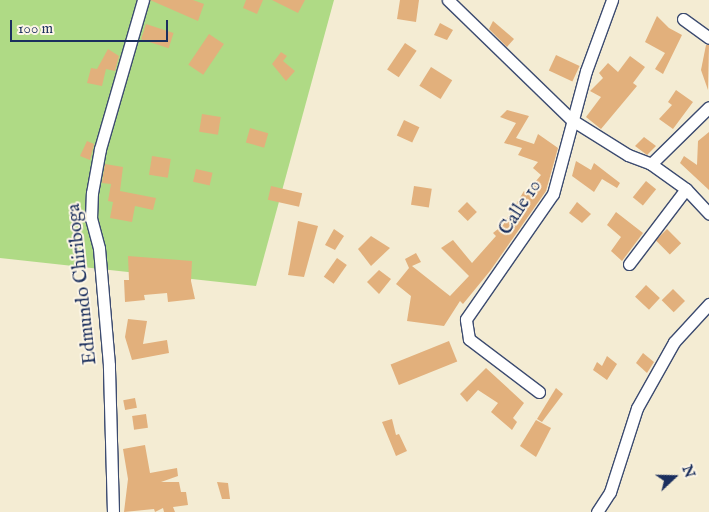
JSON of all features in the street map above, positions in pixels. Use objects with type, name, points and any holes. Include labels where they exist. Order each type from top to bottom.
[{"type":"street","name":"Edmundo Chiriboga","points":[[113,512],[109,365],[99,248],[91,219],[92,194],[100,149],[143,0]]},
{"type":"street","points":[[448,0],[572,120],[628,155],[651,164],[686,190],[709,214]]},
{"type":"street","name":"Calle 10","points":[[539,392],[469,339],[466,319],[553,194],[589,60],[612,0]]},
{"type":"street","points":[[683,19],[709,38]]},
{"type":"street","points":[[651,164],[709,107]]},
{"type":"street","points":[[629,264],[686,190]]},
{"type":"street","points":[[597,512],[610,492],[637,408],[674,342],[709,304]]},
{"type":"green space","points":[[0,0],[334,0],[256,286],[0,258]]},
{"type":"building","points":[[150,0],[193,0],[204,4],[198,21]]},
{"type":"building","points":[[246,0],[263,0],[257,14],[243,8]]},
{"type":"building","points":[[272,0],[305,0],[298,13]]},
{"type":"building","points":[[400,0],[419,0],[416,22],[397,19]]},
{"type":"building","points":[[657,16],[669,28],[682,35],[663,74],[655,69],[665,53],[645,42]]},
{"type":"building","points":[[493,21],[514,39],[507,47],[489,29]]},
{"type":"building","points":[[440,23],[453,30],[447,40],[434,35]]},
{"type":"building","points":[[146,24],[174,33],[169,48],[141,39]]},
{"type":"building","points":[[209,34],[224,44],[203,75],[188,65]]},
{"type":"building","points":[[405,43],[417,51],[399,77],[387,70]]},
{"type":"building","points":[[706,45],[709,45],[708,90],[701,70]]},
{"type":"building","points":[[108,49],[119,56],[115,71],[106,69],[102,86],[87,83],[91,68],[97,69]]},
{"type":"building","points":[[281,52],[287,56],[283,61],[295,71],[286,81],[272,64]]},
{"type":"building","points":[[556,55],[580,66],[572,81],[549,70]]},
{"type":"building","points":[[630,56],[645,67],[633,83],[637,86],[601,129],[586,117],[601,97],[590,91],[603,78],[599,73],[608,63],[618,72]]},
{"type":"building","points":[[431,67],[452,80],[441,99],[419,86]]},
{"type":"building","points":[[676,90],[693,102],[673,129],[659,119],[672,105],[668,102]]},
{"type":"building","points":[[507,110],[529,116],[516,138],[534,144],[538,134],[558,148],[546,191],[490,271],[463,304],[460,301],[444,326],[407,321],[411,296],[396,284],[409,268],[405,259],[416,253],[421,262],[412,266],[450,296],[469,276],[441,248],[453,240],[472,263],[496,236],[493,233],[503,225],[524,191],[526,193],[541,175],[533,168],[538,162],[518,155],[522,148],[504,143],[516,123],[500,117]]},
{"type":"building","points":[[202,114],[221,117],[218,135],[199,132]]},
{"type":"building","points":[[404,120],[419,127],[412,143],[397,135]]},
{"type":"building","points":[[250,128],[268,133],[264,148],[246,142]]},
{"type":"building","points":[[709,132],[709,190],[680,163],[684,156],[697,165],[698,141]]},
{"type":"building","points":[[644,137],[656,146],[647,155],[635,146]]},
{"type":"building","points":[[87,141],[94,144],[90,160],[80,156]]},
{"type":"building","points":[[152,156],[171,159],[168,178],[149,175]]},
{"type":"building","points":[[576,161],[591,170],[594,163],[620,183],[617,188],[602,179],[594,192],[572,176]]},
{"type":"building","points":[[105,164],[123,167],[120,191],[156,198],[153,210],[135,206],[132,222],[110,218],[113,202],[108,201],[111,184],[102,183]]},
{"type":"building","points":[[196,169],[213,173],[210,185],[193,182]]},
{"type":"building","points":[[646,181],[656,189],[643,206],[633,197]]},
{"type":"building","points":[[271,186],[302,193],[299,207],[268,200]]},
{"type":"building","points":[[414,186],[432,189],[429,208],[411,205]]},
{"type":"building","points":[[467,202],[477,212],[468,221],[458,211]]},
{"type":"building","points":[[577,202],[591,214],[582,223],[569,213]]},
{"type":"building","points":[[616,212],[643,233],[622,261],[611,251],[621,237],[607,225]]},
{"type":"building","points":[[298,221],[318,226],[304,277],[288,275]]},
{"type":"building","points":[[334,229],[344,236],[335,250],[325,245]]},
{"type":"building","points":[[667,229],[681,243],[670,254],[656,240]]},
{"type":"building","points":[[371,236],[390,248],[371,266],[358,249]]},
{"type":"building","points":[[128,256],[192,261],[191,281],[195,299],[168,302],[167,293],[144,295],[145,300],[125,302],[124,280],[129,280]]},
{"type":"building","points":[[337,258],[347,265],[334,284],[324,277]]},
{"type":"building","points":[[379,270],[391,279],[379,294],[367,282]]},
{"type":"building","points":[[646,285],[660,298],[649,310],[635,297]]},
{"type":"building","points":[[673,289],[685,301],[674,312],[662,300]]},
{"type":"building","points":[[128,319],[147,321],[143,344],[167,340],[169,353],[132,360],[125,337]]},
{"type":"building","points":[[449,341],[457,361],[399,385],[391,365]]},
{"type":"building","points":[[643,353],[654,362],[647,373],[636,363]]},
{"type":"building","points":[[607,356],[617,364],[607,380],[593,370],[597,362],[602,366]]},
{"type":"building","points":[[486,368],[524,403],[513,418],[517,422],[512,430],[491,412],[498,403],[478,390],[467,402],[460,394]]},
{"type":"building","points":[[556,388],[563,394],[542,422],[537,419]]},
{"type":"building","points":[[135,398],[137,408],[125,410],[123,400]]},
{"type":"building","points":[[146,414],[148,428],[134,430],[132,416]]},
{"type":"building","points":[[392,419],[396,435],[399,434],[407,451],[396,456],[382,422]]},
{"type":"building","points":[[536,420],[551,428],[536,457],[520,446]]},
{"type":"building","points":[[145,445],[150,473],[177,468],[178,476],[161,482],[179,482],[181,492],[186,492],[188,505],[173,507],[175,512],[164,512],[163,508],[155,512],[154,509],[124,512],[128,479],[123,449]]},
{"type":"building","points":[[217,482],[228,483],[230,499],[222,499]]}]
